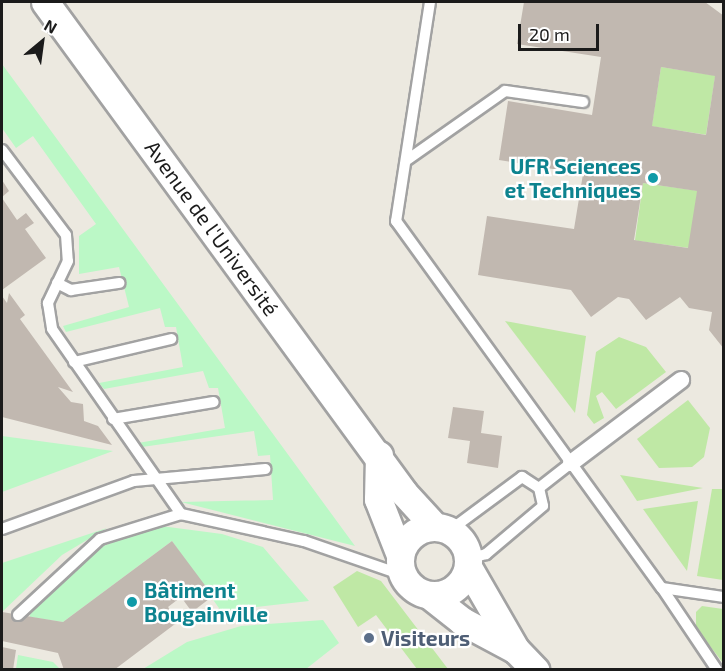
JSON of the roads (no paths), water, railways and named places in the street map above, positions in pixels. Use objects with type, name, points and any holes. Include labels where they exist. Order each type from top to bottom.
[{"type":"street","name":"Avenue de l'Université","points":[[45,2],[379,455],[442,529]]},
{"type":"street","points":[[571,463],[681,380]]},
{"type":"street","points":[[379,455],[378,499],[402,565],[429,595],[462,621],[516,650]]},
{"type":"street","points":[[402,565],[409,538],[442,529],[468,563],[516,650],[535,669]]},
{"type":"street","points":[[429,595],[450,592],[468,563]]},
{"type":"lane","points":[[430,2],[396,221],[662,588],[717,669]]},
{"type":"lane","points":[[407,160],[505,91],[583,102]]},
{"type":"lane","points":[[2,150],[66,236],[68,261],[48,303],[52,329],[181,514]]},
{"type":"lane","points":[[57,283],[71,290],[119,283]]},
{"type":"lane","points":[[74,362],[171,339]]},
{"type":"lane","points":[[113,419],[214,402]]},
{"type":"lane","points":[[539,488],[571,463]]},
{"type":"lane","points":[[2,530],[134,481],[265,469]]},
{"type":"lane","points":[[442,529],[522,477],[539,488],[543,506],[486,554],[468,563]]},
{"type":"lane","points":[[18,615],[100,539],[181,514],[402,565]]},
{"type":"lane","points":[[662,588],[723,597]]},
{"type":"place","name":"UFR Sciences et Techniques","points":[[653,178]]},
{"type":"place","name":"Bâtiment Bougainville","points":[[132,602]]},
{"type":"place","name":"Visiteurs","points":[[369,638]]}]
